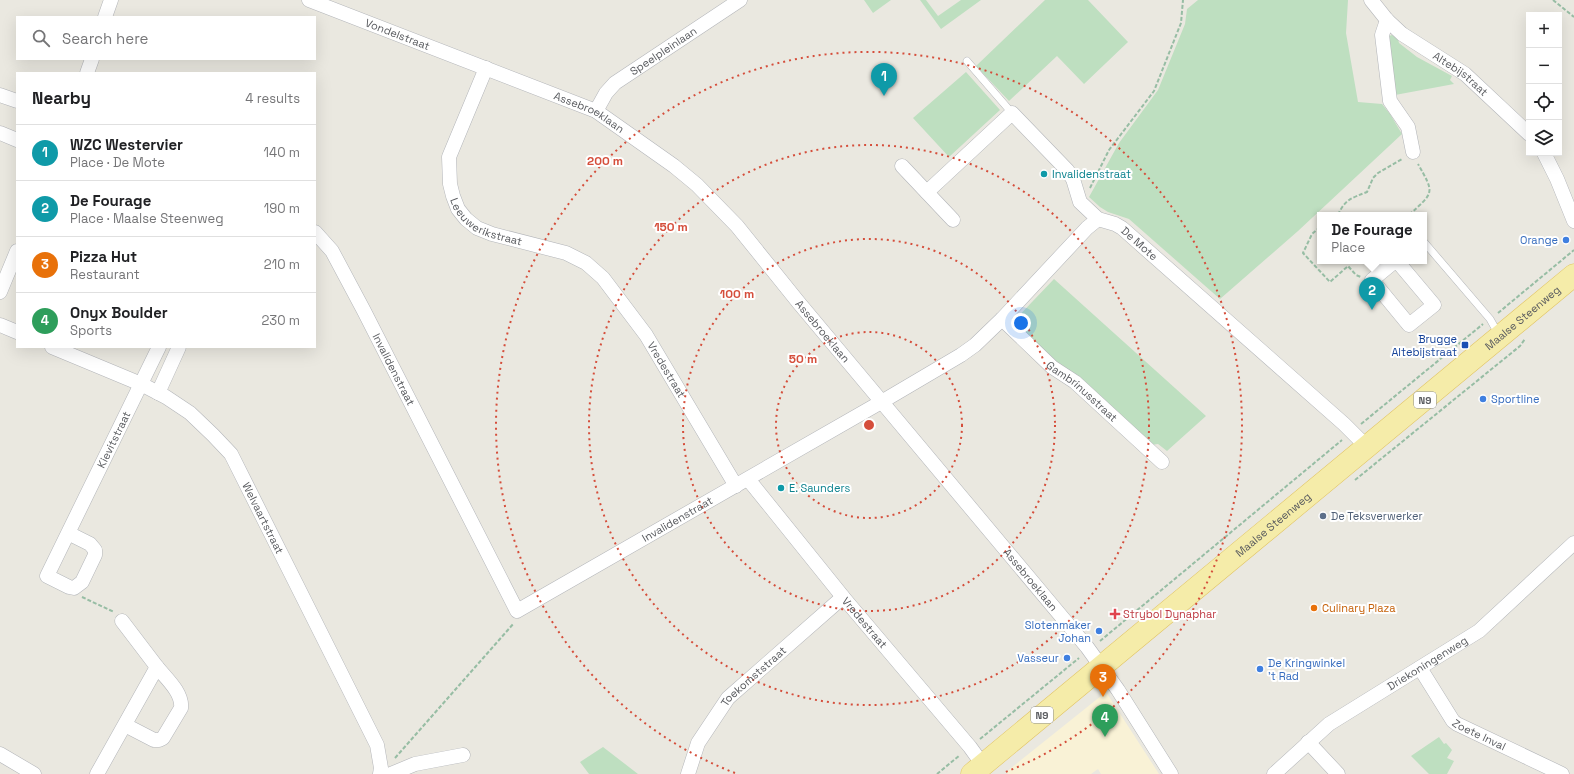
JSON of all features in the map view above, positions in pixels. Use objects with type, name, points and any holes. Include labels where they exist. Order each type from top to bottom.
[{"type":"main road","name":"Maalse Steenweg","points":[[977,769],[1096,658],[1367,447],[1495,328],[1574,275]]},
{"type":"street","points":[[106,16],[111,0]]},
{"type":"street","name":"Vondelstraat","points":[[309,0],[486,68]]},
{"type":"street","name":"Speelpleinlaan","points":[[596,111],[606,93],[615,83],[740,0]]},
{"type":"street","name":"Altebijstraat","points":[[1371,0],[1387,20],[1402,34],[1466,74],[1526,131]]},
{"type":"street","points":[[1387,20],[1382,35],[1390,101],[1408,127],[1413,152]]},
{"type":"street","points":[[87,72],[92,60]]},
{"type":"street","name":"Assebroeklaan","points":[[486,68],[596,111],[674,166],[723,210],[1096,658],[1171,774]]},
{"type":"street","name":"Leeuwerikstraat","points":[[486,68],[449,157],[450,184],[458,209],[466,219],[477,228],[492,234],[566,253],[586,263],[603,278]]},
{"type":"street","points":[[0,95],[16,101]]},
{"type":"street","points":[[927,192],[1012,113]]},
{"type":"street","name":"De Mote","points":[[1012,113],[1067,170],[1073,179],[1080,202],[1098,219],[1115,224],[1122,228],[1367,447]]},
{"type":"street","points":[[0,134],[16,140]]},
{"type":"street","points":[[1546,156],[1557,179],[1574,221]]},
{"type":"street","points":[[902,166],[953,220]]},
{"type":"street","name":"Invalidenstraat","points":[[316,233],[332,252],[364,311],[517,611],[742,483],[976,345],[1087,228],[1098,219]]},
{"type":"street","points":[[0,292],[16,253]]},
{"type":"street","points":[[1392,264],[1372,280],[1409,325],[1434,305],[1399,264]]},
{"type":"street","name":"Vredestraat","points":[[603,278],[646,335],[742,483],[844,597],[970,747],[977,769]]},
{"type":"street","name":"Gambrinusstraat","points":[[1002,319],[1052,367],[1075,382],[1162,462]]},
{"type":"street","points":[[0,325],[16,332]]},
{"type":"street","name":"Welvaartstraat","points":[[54,348],[141,384],[158,393],[190,413],[231,454],[377,745],[384,772]]},
{"type":"street","name":"Kievitstraat","points":[[74,588],[47,576],[159,348]]},
{"type":"street","points":[[158,393],[179,348]]},
{"type":"street","points":[[68,533],[90,544],[95,550],[95,555],[82,582],[74,588]]},
{"type":"street","name":"Driekoningenweg","points":[[1274,774],[1329,724],[1479,631],[1574,543]]},
{"type":"street","name":"Toekomststraat","points":[[688,774],[698,743],[728,698],[844,597]]},
{"type":"street","points":[[122,621],[179,696],[181,702],[180,708],[163,738],[159,740],[154,740],[125,725]]},
{"type":"street","points":[[97,774],[157,667]]},
{"type":"street","name":"Zoete Inval","points":[[1420,668],[1453,721],[1457,724],[1562,774]]},
{"type":"street","points":[[1308,742],[1338,774]]},
{"type":"street","points":[[0,754],[34,774]]},
{"type":"street","points":[[384,772],[414,764],[463,755]]},
{"type":"lane","points":[[966,61],[1012,113]]},
{"type":"lane","points":[[1427,246],[1495,328]]},
{"type":"path","points":[[1080,202],[1090,188],[1109,150],[1154,91],[1181,23],[1183,0]]},
{"type":"path","points":[[1553,0],[1574,17]]},
{"type":"path","points":[[1339,212],[1342,206],[1351,198],[1367,192],[1373,178],[1382,169],[1394,165],[1413,152],[1414,157],[1429,182],[1430,190],[1427,198],[1412,212]]},
{"type":"path","points":[[1317,230],[1312,234],[1303,253],[1330,282],[1348,266],[1356,275],[1372,280]]},
{"type":"path","points":[[937,774],[970,747],[1096,658],[1352,432],[1495,328],[1574,250]]},
{"type":"path","points":[[74,588],[78,596],[117,614],[122,621]]},
{"type":"path","points":[[384,772],[390,763],[514,623],[517,611]]},
{"type":"shaded area","points":[[1106,692],[1159,774],[1101,774],[1098,769],[1091,774],[1008,774],[1006,772]]},
{"type":"green space","points":[[864,0],[891,0],[873,13]]},
{"type":"green space","points":[[920,0],[926,0],[938,16],[961,0],[981,0],[941,29]]},
{"type":"green space","points":[[1045,0],[1088,0],[1128,42],[1084,84],[1057,56],[1009,101],[976,66]]},
{"type":"green space","points":[[1198,0],[1348,0],[1346,33],[1358,102],[1382,104],[1402,134],[1298,231],[1220,299],[1129,219],[1108,212],[1089,197],[1119,143],[1158,90],[1185,24],[1187,9]]},
{"type":"green space","points":[[1392,35],[1398,39],[1399,43],[1417,57],[1452,76],[1450,80],[1454,84],[1395,95],[1389,36]]},
{"type":"green space","points":[[966,72],[1000,110],[949,157],[913,118]]},
{"type":"green space","points":[[1054,279],[1206,416],[1167,451],[1158,444],[1151,445],[1074,373],[1061,367],[1013,322]]},
{"type":"green space","points":[[1439,737],[1444,744],[1446,743],[1452,750],[1447,758],[1454,761],[1447,774],[1429,774],[1411,756]]},
{"type":"green space","points":[[603,747],[638,774],[589,774],[580,762]]},
{"type":"place","name":"WZC Westervier","points":[[884,96]]},
{"type":"place","name":"Invalidenstraat","points":[[1044,174]]},
{"type":"place","name":"Orange","points":[[1566,240]]},
{"type":"place","name":"De Fourage","points":[[1372,310]]},
{"type":"place","name":"Brugge Altebijstraat","points":[[1465,345]]},
{"type":"place","name":"Sportline","points":[[1483,399]]},
{"type":"place","name":"E. Saunders","points":[[781,488]]},
{"type":"place","name":"De Teksverwerker","points":[[1323,516]]},
{"type":"place","name":"Culinary Plaza","points":[[1314,608]]},
{"type":"place","name":"Strybol Dynaphar","points":[[1115,614]]},
{"type":"place","name":"Slotenmaker Johan","points":[[1099,631]]},
{"type":"place","name":"Vasseur","points":[[1067,658]]},
{"type":"place","name":"De Kringwinkel 't Rad","points":[[1260,669]]},
{"type":"place","name":"Pizza Hut","points":[[1103,697]]},
{"type":"place","name":"Onyx Boulder","points":[[1105,737]]}]
